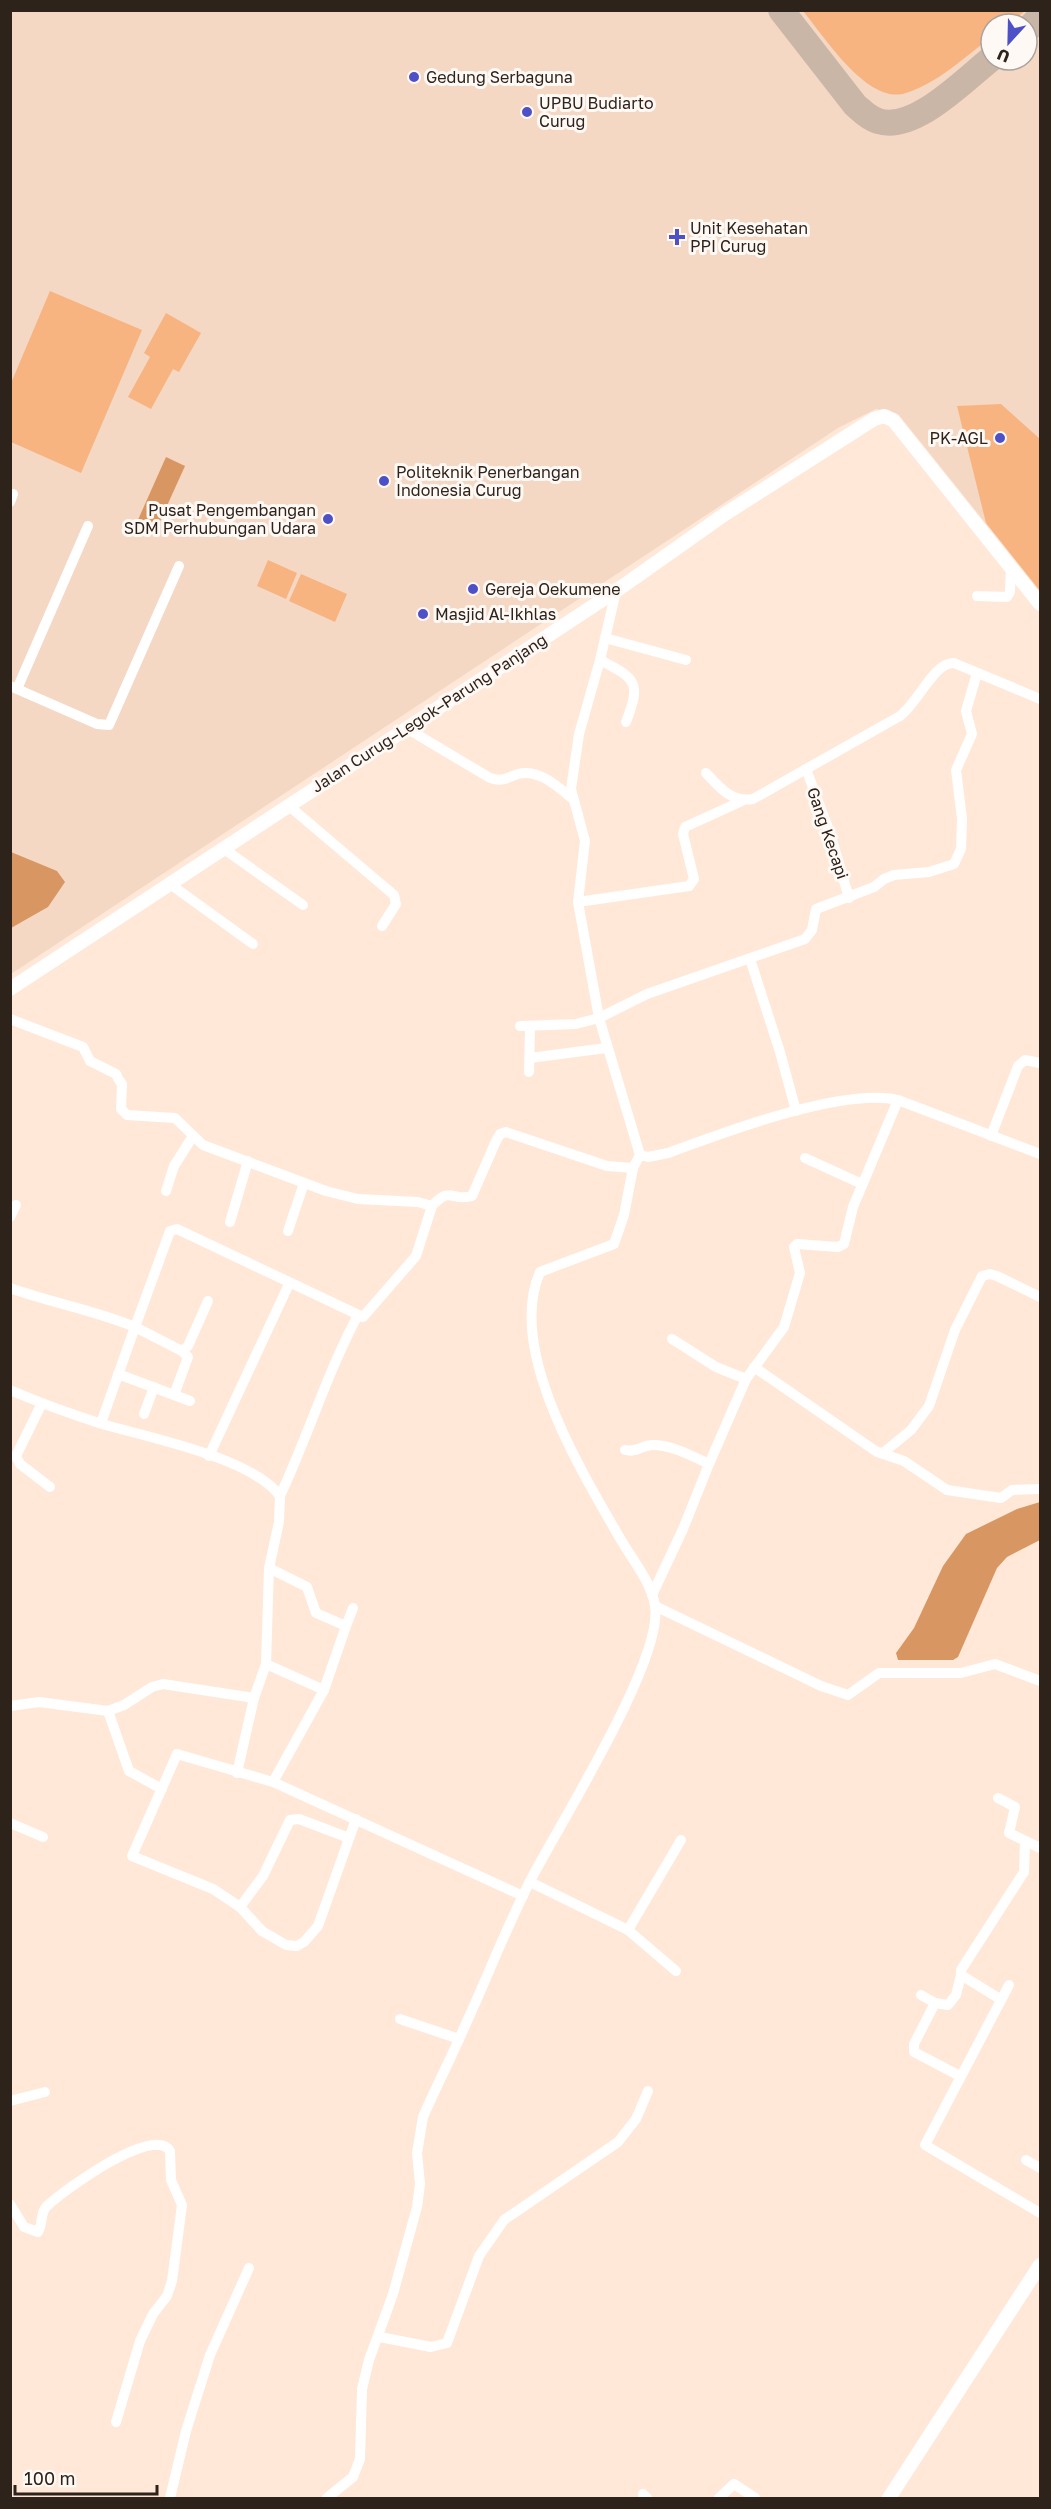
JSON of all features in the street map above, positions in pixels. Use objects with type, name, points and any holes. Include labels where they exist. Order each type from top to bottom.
[{"type":"main road","name":"Jalan Curug–Legok–Parung Panjang","points":[[10,989],[616,591],[726,514],[874,419],[884,416],[894,420],[1041,604]]},
{"type":"main road","points":[[889,2499],[1041,2265]]},
{"type":"street","points":[[88,526],[14,688],[97,724],[109,725],[179,566]]},
{"type":"street","points":[[977,596],[1007,597],[1010,592],[1011,566]]},
{"type":"street","points":[[616,591],[577,742],[571,789],[585,841],[578,902],[599,1018],[606,1048],[640,1155],[633,1168],[618,1238],[606,1248],[540,1272],[535,1283],[531,1308],[538,1370],[552,1407],[604,1510],[654,1601],[821,1686],[848,1695],[879,1673],[961,1673],[995,1664],[1041,1681]]},
{"type":"street","points":[[605,638],[686,660]]},
{"type":"street","points":[[600,660],[628,674],[634,682],[634,700],[626,722]]},
{"type":"street","points":[[578,902],[689,886],[694,879],[684,834],[685,826],[742,801],[753,799],[911,708],[939,667],[954,663],[1041,699]]},
{"type":"street","points":[[529,1072],[530,1058],[525,1026],[576,1024],[599,1018],[647,994],[805,939],[812,930],[818,907],[849,898],[894,875],[930,872],[949,867],[957,861],[961,849],[962,819],[957,770],[972,734],[966,711],[976,673]]},
{"type":"street","points":[[406,728],[490,778],[503,781],[518,774],[539,775],[574,800]]},
{"type":"street","name":"Gang Kecapi","points":[[806,769],[830,833],[849,898]]},
{"type":"street","points":[[706,773],[719,788],[742,801]]},
{"type":"street","points":[[289,806],[394,894],[396,904],[382,926]]},
{"type":"street","points":[[224,849],[303,905]]},
{"type":"street","points":[[170,884],[253,944]]},
{"type":"street","points":[[750,959],[796,1111]]},
{"type":"street","points":[[10,1019],[79,1045],[86,1050],[94,1064],[116,1074],[122,1084],[121,1109],[127,1115],[175,1118],[203,1145],[304,1183],[358,1199],[417,1202],[432,1206]]},
{"type":"street","points":[[530,1058],[606,1048]]},
{"type":"street","points":[[990,1136],[1017,1066],[1025,1060],[1041,1063]]},
{"type":"street","points":[[640,1155],[648,1157],[668,1153],[796,1111],[879,1096],[898,1100],[1041,1154]]},
{"type":"street","points":[[327,2499],[353,2477],[357,2468],[361,2445],[362,2389],[369,2361],[380,2337],[417,2207],[420,2184],[417,2153],[420,2130],[523,1896],[630,1692],[652,1641],[654,1601],[709,1464],[746,1379],[769,1351],[784,1327],[800,1273],[793,1250],[795,1245],[838,1247],[844,1244],[853,1207],[898,1100]]},
{"type":"street","points":[[101,1423],[172,1229],[185,1231],[289,1284],[363,1317],[416,1256],[432,1206],[446,1194],[472,1196],[500,1134],[506,1132],[607,1166],[633,1168]]},
{"type":"street","points":[[166,1191],[178,1158],[193,1136]]},
{"type":"street","points":[[805,1158],[862,1184]]},
{"type":"street","points":[[230,1222],[248,1161]]},
{"type":"street","points":[[288,1231],[304,1183]]},
{"type":"street","points":[[10,1217],[16,1204]]},
{"type":"street","points":[[880,1453],[911,1430],[929,1406],[955,1330],[982,1276],[990,1274],[997,1276],[1041,1297]]},
{"type":"street","points":[[209,1456],[289,1284]]},
{"type":"street","points":[[10,1288],[39,1298],[98,1312],[135,1327],[182,1352],[188,1357],[174,1395]]},
{"type":"street","points":[[182,1352],[188,1346],[208,1301]]},
{"type":"street","points":[[237,1773],[254,1698],[266,1664],[268,1568],[279,1522],[280,1496],[312,1424],[330,1370],[357,1315]]},
{"type":"street","points":[[672,1339],[716,1367],[746,1379]]},
{"type":"street","points":[[754,1367],[880,1453],[904,1461],[947,1490],[1001,1498],[1012,1490],[1041,1489]]},
{"type":"street","points":[[118,1374],[190,1401]]},
{"type":"street","points":[[144,1414],[154,1387]]},
{"type":"street","points":[[10,1390],[101,1423],[209,1456],[265,1479],[280,1496]]},
{"type":"street","points":[[42,1403],[16,1456],[20,1464],[50,1487]]},
{"type":"street","points":[[625,1450],[637,1451],[654,1445],[669,1448],[709,1464]]},
{"type":"street","points":[[268,1568],[307,1587],[316,1613],[346,1626]]},
{"type":"street","points":[[273,1782],[324,1690],[353,1608]]},
{"type":"street","points":[[266,1664],[324,1690]]},
{"type":"street","points":[[10,1706],[39,1702],[108,1711],[124,1705],[152,1687],[163,1684],[254,1698]]},
{"type":"street","points":[[108,1711],[131,1774],[162,1789]]},
{"type":"street","points":[[356,1819],[318,1926],[304,1942],[291,1946],[270,1937],[240,1907],[213,1889],[132,1856],[177,1754],[273,1782],[356,1819],[523,1896]]},
{"type":"street","points":[[998,1798],[1015,1807],[1009,1833],[1041,1848]]},
{"type":"street","points":[[240,1907],[263,1876],[290,1820],[299,1818],[349,1838]]},
{"type":"street","points":[[10,1822],[43,1837]]},
{"type":"street","points":[[628,1930],[681,1840]]},
{"type":"street","points":[[921,1995],[944,2006],[953,2000],[962,1975],[961,1970],[1024,1872],[1025,1841]]},
{"type":"street","points":[[530,1882],[628,1930],[676,1971]]},
{"type":"street","points":[[962,1975],[1000,2000]]},
{"type":"street","points":[[1009,1985],[925,2145],[1041,2213]]},
{"type":"street","points":[[935,2003],[914,2044],[914,2052],[960,2076]]},
{"type":"street","points":[[400,2019],[459,2039]]},
{"type":"street","points":[[380,2337],[431,2347],[447,2343],[479,2256],[493,2233],[504,2220],[618,2142],[636,2119],[648,2091]]},
{"type":"street","points":[[10,2101],[45,2092]]},
{"type":"street","points":[[10,2204],[21,2225],[38,2232],[45,2207],[115,2158],[155,2144],[164,2145],[170,2151],[171,2180],[182,2205],[172,2281],[167,2296],[153,2314],[140,2341],[116,2422]]},
{"type":"street","points":[[1026,2160],[1041,2168]]},
{"type":"street","points":[[171,2499],[186,2431],[210,2355],[249,2268]]},
{"type":"street","points":[[719,2499],[734,2484],[755,2499]]},
{"type":"shaded area","name":"Politeknik Penerbangan Indonesia Curug","points":[[11,11],[1040,11],[1040,591],[899,415],[876,409],[838,428],[11,974]]},
{"type":"shaded area","points":[[803,11],[1025,11],[979,12],[979,47],[929,83],[906,93],[892,94],[877,89],[862,79],[835,51]]},
{"type":"shaded area","points":[[50,291],[142,330],[81,473],[11,442],[11,383]]},
{"type":"shaded area","points":[[166,313],[201,333],[179,372],[173,369],[151,409],[128,397],[150,357],[144,353]]},
{"type":"shaded area","points":[[1001,404],[1040,439],[1040,591],[986,523],[957,406]]},
{"type":"shaded area","points":[[166,457],[185,466],[156,530],[137,522]]},
{"type":"shaded area","points":[[268,560],[297,573],[286,599],[257,586]]},
{"type":"shaded area","points":[[301,574],[347,594],[335,622],[289,601]]},
{"type":"shaded area","points":[[11,852],[57,871],[65,882],[48,907],[11,928]]},
{"type":"shaded area","points":[[1040,1502],[1040,1540],[1007,1557],[997,1568],[958,1657],[953,1660],[898,1660],[896,1653],[914,1628],[943,1566],[966,1534],[1017,1509]]},
{"type":"taxiway","points":[[781,10],[855,105],[878,121],[892,123],[922,112],[953,91],[979,69]]},
{"type":"place","name":"Gedung Serbaguna","points":[[414,77]]},
{"type":"place","name":"UPBU Budiarto Curug","points":[[527,112]]},
{"type":"place","name":"Unit Kesehatan PPI Curug","points":[[677,237]]},
{"type":"place","name":"PK-AGL","points":[[1000,438]]},
{"type":"place","name":"Politeknik Penerbangan Indonesia Curug","points":[[384,481]]},
{"type":"place","name":"Pusat Pengembangan SDM Perhubungan Udara","points":[[328,519]]},
{"type":"place","name":"Gereja Oekumene","points":[[473,589]]},
{"type":"place","name":"Masjid Al-Ikhlas","points":[[423,614]]}]
